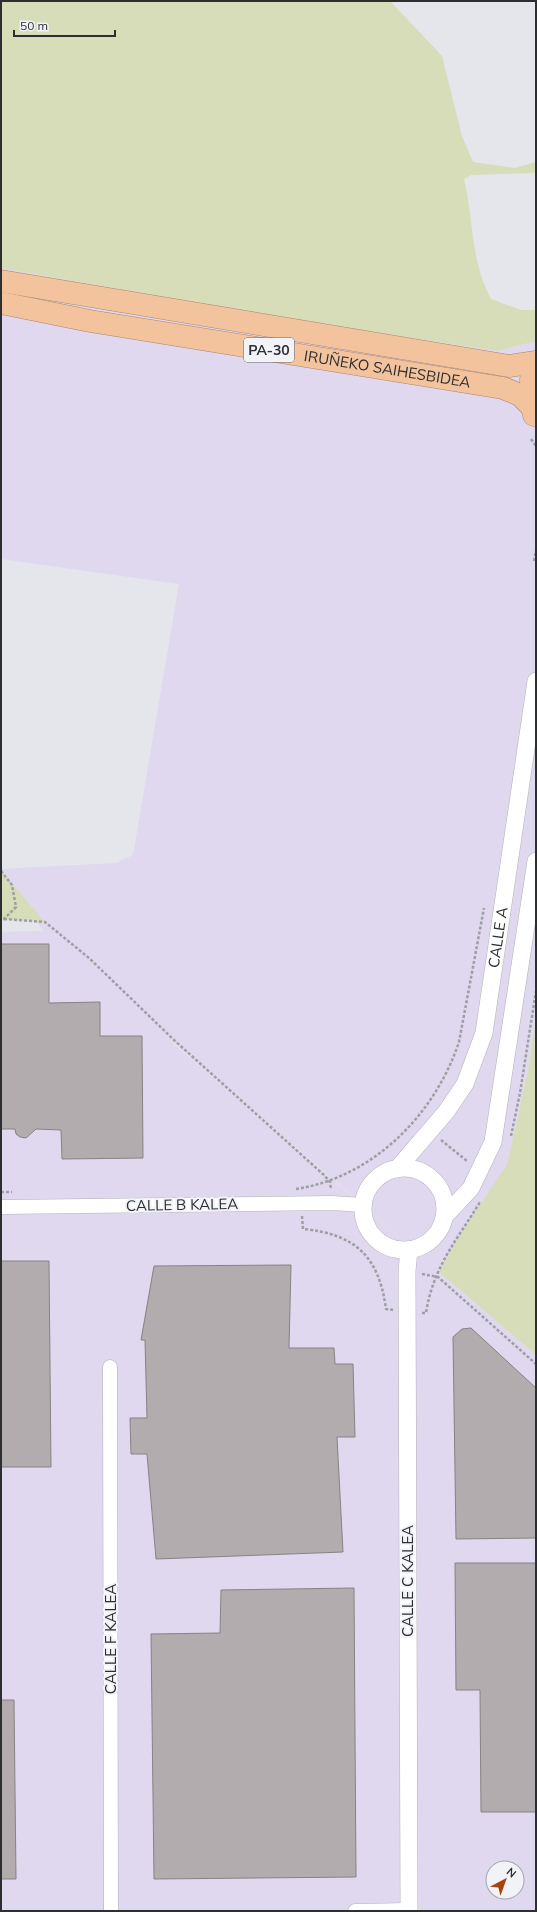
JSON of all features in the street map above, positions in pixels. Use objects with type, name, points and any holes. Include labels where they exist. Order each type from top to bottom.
[{"type":"highway","name":"IRUÑEKO SAIHESBIDEA","points":[[1,281],[509,366],[536,362]]},
{"type":"highway","name":"IRUÑEKO SAIHESBIDEA","points":[[1,302],[90,321],[503,388],[520,395],[533,422]]},
{"type":"highway","points":[[533,422],[530,379],[536,370]]},
{"type":"street","name":"CALLE A","points":[[397,1168],[446,1112],[465,1084],[484,1033],[536,681]]},
{"type":"street","name":"CALLE A","points":[[445,1216],[471,1188],[493,1142],[536,861]]},
{"type":"street","points":[[397,1168],[408,1168],[429,1176],[437,1184],[443,1194],[446,1205],[443,1225],[433,1239],[426,1245],[409,1250],[388,1248],[379,1242],[366,1226],[363,1216],[363,1205],[366,1194],[378,1177],[397,1168]]},
{"type":"street","name":"CALLE B KALEA","points":[[1,1207],[301,1203],[363,1205]]},
{"type":"street","name":"CALLE C KALEA","points":[[409,1250],[407,1271],[407,1312],[409,1910]]},
{"type":"street","name":"CALLE F KALEA","points":[[110,1367],[111,1911]]},
{"type":"street","points":[[355,1911],[409,1910]]},
{"type":"path","points":[[533,422],[536,446]]},
{"type":"path","points":[[534,561],[536,550]]},
{"type":"path","points":[[1,871],[12,885],[16,907],[2,919]]},
{"type":"path","points":[[294,1189],[329,1181],[387,1148],[417,1119],[432,1100],[443,1080],[460,1042],[484,908]]},
{"type":"path","points":[[2,919],[45,922],[89,958],[174,1040],[329,1181],[332,1203]]},
{"type":"path","points":[[417,1119],[429,1131],[480,1170]]},
{"type":"path","points":[[300,1188],[303,1229],[332,1234],[359,1248],[372,1263],[377,1272],[386,1309],[407,1312]]},
{"type":"path","points":[[1,1192],[17,1192]]},
{"type":"path","points":[[407,1271],[438,1277],[536,1364]]},
{"type":"shaded area","points":[[1,268],[272,317],[498,351],[536,341],[536,1013],[528,1071],[507,1164],[458,1238],[439,1272],[536,1355],[536,1911],[1,1911],[1,932],[43,931],[1,869],[116,863],[133,855],[179,584],[1,559]],"holes":[[[170,1040],[363,1205],[409,1245]]]},
{"type":"green space","points":[[1,1],[390,1],[442,56],[462,136],[473,162],[515,168],[536,162],[536,172],[532,173],[471,175],[464,179],[473,240],[479,269],[484,284],[491,299],[521,310],[536,310],[536,341],[498,351],[272,317],[1,268]]},
{"type":"green space","points":[[1,871],[45,922],[1,919]]},
{"type":"green space","points":[[536,1016],[536,1355],[439,1272],[458,1238],[507,1164],[528,1071]]},
{"type":"building","points":[[1,944],[49,944],[49,1003],[100,1002],[100,1036],[142,1036],[143,1158],[62,1159],[61,1130],[36,1129],[26,1138],[20,1137],[16,1134],[15,1129],[1,1129]]},
{"type":"building","points":[[1,1261],[49,1261],[51,1467],[1,1467]]},
{"type":"building","points":[[291,1265],[289,1348],[334,1348],[335,1364],[353,1364],[355,1437],[337,1437],[343,1552],[156,1559],[147,1454],[131,1454],[130,1418],[147,1418],[145,1340],[141,1340],[154,1266]]},
{"type":"building","points":[[471,1328],[536,1388],[536,1538],[456,1539],[453,1337],[462,1329]]},
{"type":"building","points":[[455,1563],[536,1563],[536,1812],[481,1812],[480,1690],[456,1690]]},
{"type":"building","points":[[354,1588],[356,1877],[154,1879],[151,1634],[220,1633],[221,1590]]},
{"type":"building","points":[[1,1700],[14,1700],[16,1879],[1,1879]]}]
